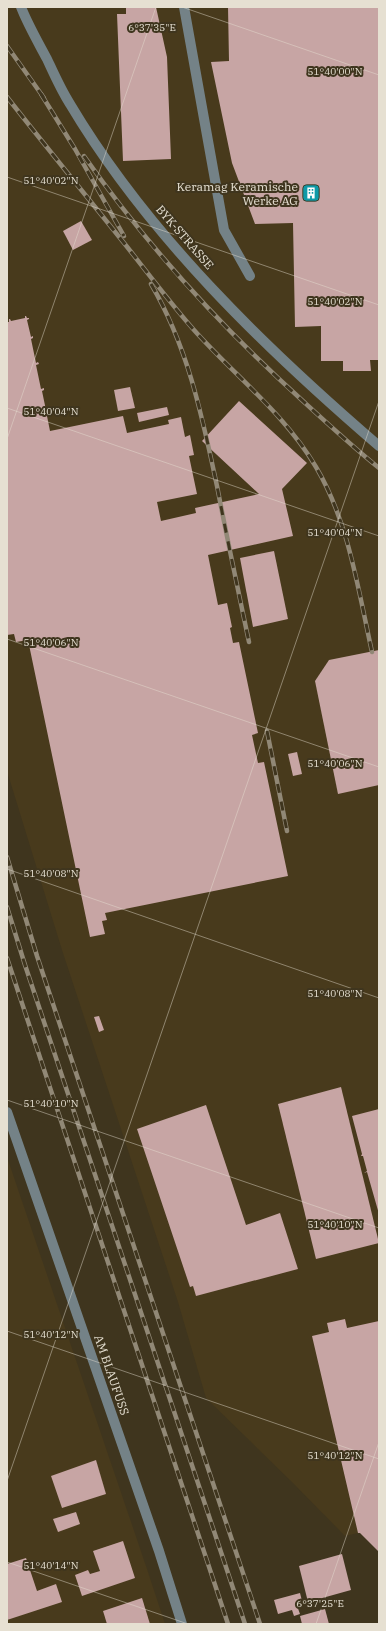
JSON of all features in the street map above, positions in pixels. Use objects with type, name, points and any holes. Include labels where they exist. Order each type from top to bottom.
[{"type":"street","name":"BYK-STRASSE","points":[[21,7],[69,103],[92,140],[134,196],[185,259],[265,344],[322,398],[379,446]]},
{"type":"street","points":[[184,7],[224,230],[250,276]]},
{"type":"street","name":"AM BLAUFUSS","points":[[7,1112],[159,1552],[182,1624]]},
{"type":"shaded area","points":[[7,7],[379,7],[379,1528],[345,1536],[206,1398],[178,1302],[62,950],[7,771]]},
{"type":"shaded area","points":[[7,1157],[147,1569],[165,1624],[7,1624]]},
{"type":"building","points":[[126,7],[156,7],[167,57],[171,159],[123,161],[117,14],[126,14]]},
{"type":"building","name":"Keramag Keramische Werke AG","points":[[228,7],[379,7],[379,360],[370,360],[371,371],[343,371],[343,361],[321,361],[321,326],[295,327],[293,223],[255,224],[232,163],[211,62],[229,61]]},
{"type":"building","points":[[81,221],[92,240],[73,250],[63,231]]},
{"type":"building","points":[[25,316],[29,318],[27,320],[31,337],[33,336],[31,339],[36,363],[38,362],[39,364],[36,365],[41,389],[44,388],[42,391],[47,415],[49,414],[49,416],[47,416],[50,431],[123,416],[127,433],[169,424],[168,420],[181,417],[185,437],[190,435],[194,455],[189,456],[197,494],[157,502],[161,521],[196,513],[195,508],[259,494],[202,441],[239,401],[307,463],[282,489],[293,536],[208,555],[218,605],[227,603],[232,627],[230,628],[233,643],[239,642],[258,733],[252,735],[258,763],[264,762],[288,876],[105,913],[107,920],[102,921],[105,934],[90,937],[28,640],[16,642],[14,634],[7,635],[7,322],[9,322],[9,319],[11,321],[25,318]]},
{"type":"building","points":[[130,387],[135,408],[118,411],[114,390]]},
{"type":"building","points":[[167,407],[169,415],[139,422],[137,413]]},
{"type":"building","points":[[274,551],[288,619],[253,627],[240,558]]},
{"type":"building","points":[[379,650],[379,785],[338,794],[315,681],[329,660]]},
{"type":"building","points":[[297,752],[302,774],[293,776],[288,754]]},
{"type":"building","points":[[99,1016],[104,1030],[99,1032],[94,1017]]},
{"type":"building","points":[[341,1087],[379,1243],[316,1259],[278,1104]]},
{"type":"building","points":[[206,1105],[246,1225],[280,1213],[298,1269],[196,1296],[193,1286],[190,1287],[137,1129]]},
{"type":"building","points":[[379,1109],[379,1214],[367,1172],[364,1173],[367,1171],[363,1156],[361,1156],[362,1154],[352,1116]]},
{"type":"building","points":[[345,1319],[347,1328],[379,1321],[379,1552],[360,1533],[358,1533],[312,1336],[329,1332],[327,1323]]},
{"type":"building","points":[[96,1460],[106,1494],[62,1508],[51,1476]]},
{"type":"building","points":[[76,1512],[80,1524],[58,1532],[53,1519]]},
{"type":"building","points":[[123,1541],[135,1578],[82,1596],[75,1575],[88,1570],[90,1574],[100,1571],[93,1551]]},
{"type":"building","points":[[342,1554],[351,1590],[308,1602],[299,1566]]},
{"type":"building","points":[[26,1558],[37,1591],[56,1584],[62,1602],[7,1620],[7,1564]]},
{"type":"building","points":[[300,1593],[302,1601],[296,1603],[300,1614],[294,1616],[292,1610],[278,1614],[274,1600]]},
{"type":"building","points":[[142,1598],[150,1624],[107,1624],[103,1611]]},
{"type":"building","points":[[325,1609],[329,1624],[302,1624],[300,1616]]},
{"type":"railway","points":[[7,46],[44,98]]},
{"type":"railway","points":[[41,94],[75,149],[124,236]]},
{"type":"railway","points":[[7,97],[185,320],[275,412],[304,448],[327,488],[345,534],[357,581],[372,652]]},
{"type":"railway","points":[[84,156],[108,190],[160,254],[215,315],[273,374],[379,468]]},
{"type":"railway","points":[[151,284],[175,332],[192,382],[206,434],[249,642]]},
{"type":"railway","points":[[267,731],[287,831]]},
{"type":"railway","points":[[7,857],[37,956],[260,1624]]},
{"type":"railway","points":[[7,907],[245,1624]]},
{"type":"railway","points":[[7,958],[228,1624]]},
{"type":"place","name":"Keramag Keramische Werke AG","points":[[311,193]]}]
